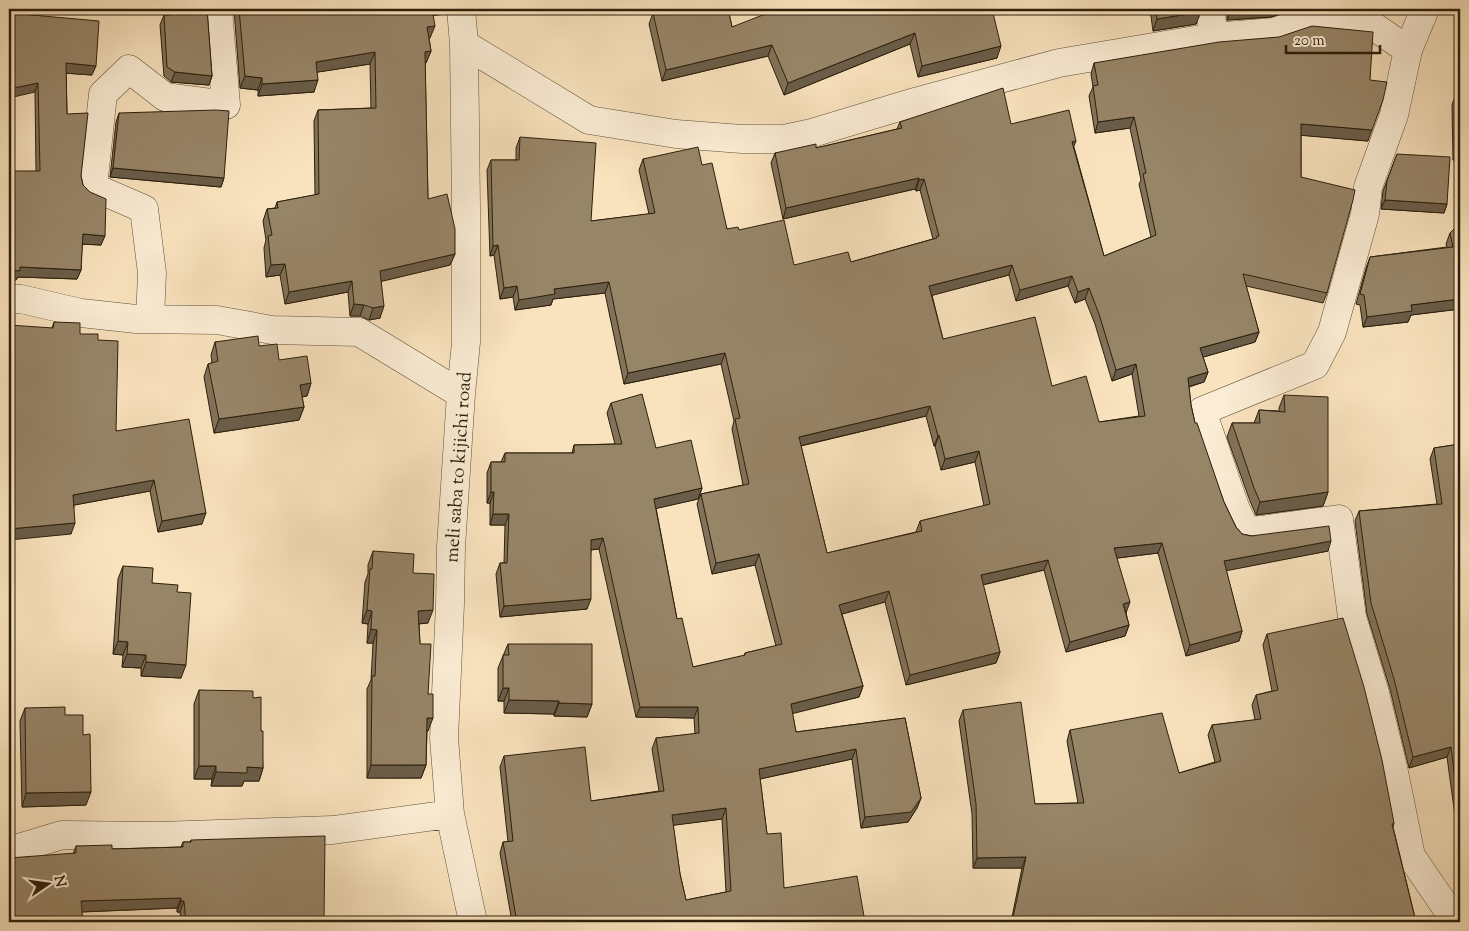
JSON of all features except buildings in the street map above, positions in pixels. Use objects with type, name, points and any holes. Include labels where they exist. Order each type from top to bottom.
[{"type":"street","points":[[150,320],[152,273],[144,209],[93,187],[103,94],[129,69],[166,97],[226,105],[218,9]]},
{"type":"street","name":"meli saba to kijichi road","points":[[461,9],[464,44],[466,342],[451,547],[444,738],[450,814],[473,922]]},
{"type":"street","points":[[1211,9],[1212,37]]},
{"type":"street","points":[[1425,9],[1408,50],[1394,116],[1368,187],[1365,214],[1332,332],[1315,365],[1202,411],[1235,507],[1246,531],[1339,519],[1352,617],[1375,693],[1393,767],[1411,856],[1456,922]]},
{"type":"street","points":[[464,44],[589,120],[676,134],[742,139],[784,138],[812,133],[915,102],[1059,63],[1212,37],[1274,32],[1306,21],[1373,26],[1408,50]]},
{"type":"street","points":[[9,299],[21,299],[81,313],[136,320],[217,320],[272,330],[359,332],[461,394]]},
{"type":"street","points":[[9,851],[62,835],[159,836],[333,830],[450,814]]}]
